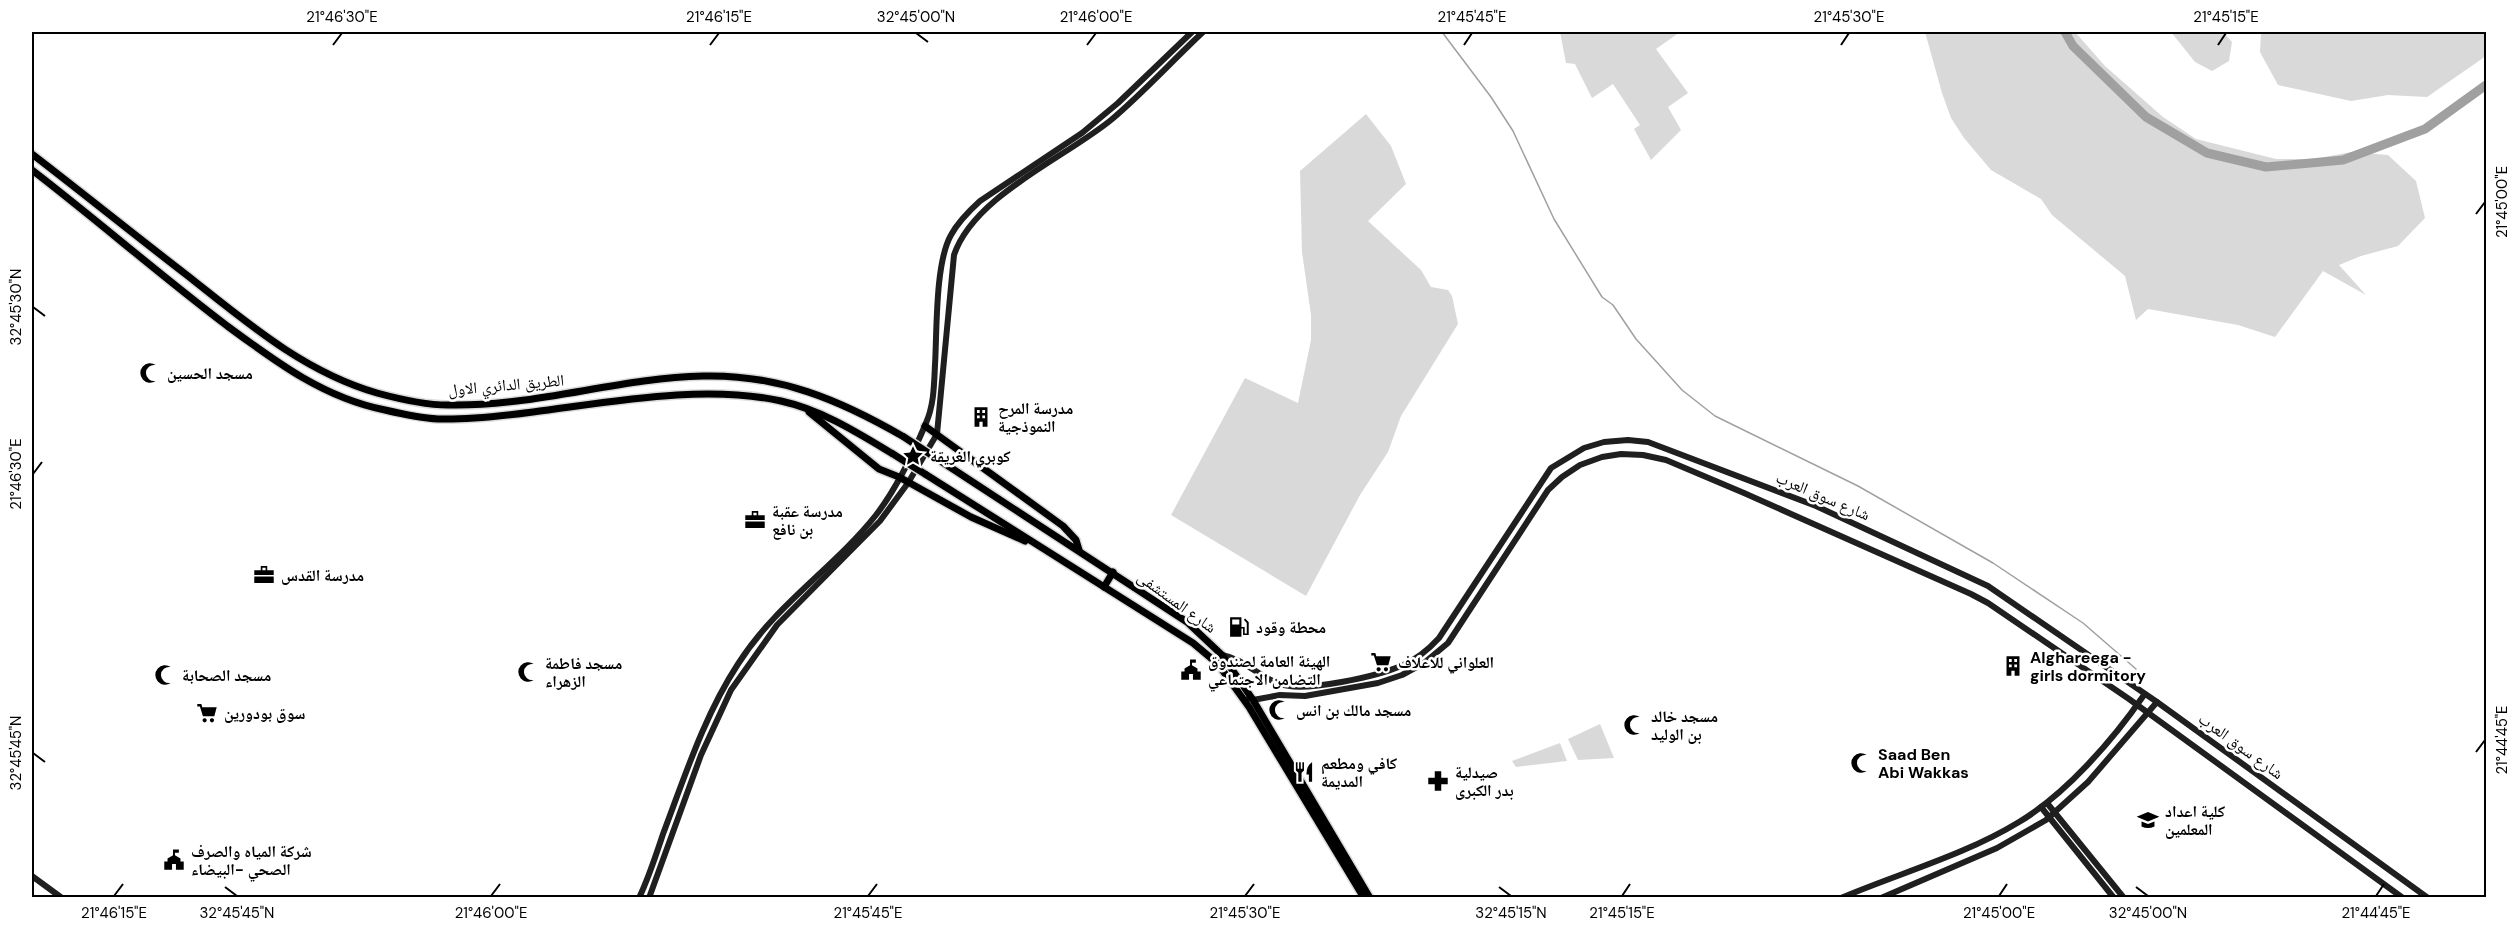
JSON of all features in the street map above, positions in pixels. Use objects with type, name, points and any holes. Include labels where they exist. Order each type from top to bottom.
[{"type":"main road","points":[[639,897],[695,749],[723,688],[756,637],[792,598],[862,531],[877,513],[899,477],[925,426],[933,400],[944,256],[950,236],[957,224],[991,192],[1082,132],[1192,32]]},
{"type":"main road","points":[[650,897],[663,867],[701,754],[722,706],[757,651],[777,625],[872,532],[908,483],[937,434],[954,255],[962,234],[1008,190],[1111,120],[1203,32]]},
{"type":"main road","name":"الطريق الدائري الاول","points":[[32,154],[292,355],[326,374],[376,392],[448,405],[485,403],[674,378],[732,377],[774,382],[831,398],[904,437],[936,458]]},
{"type":"main road","name":"الطريق الدائري الاول","points":[[32,170],[286,369],[320,388],[383,410],[436,419],[506,415],[697,394],[731,393],[783,401],[808,410],[858,432],[925,474]]},
{"type":"main road","points":[[70,200],[78,190]]},
{"type":"main road","points":[[241,336],[250,324]]},
{"type":"main road","points":[[320,388],[326,374]]},
{"type":"main road","points":[[808,410],[879,469],[899,477],[1001,532],[1040,546]]},
{"type":"main road","points":[[925,426],[1063,526],[1076,540],[1079,550]]},
{"type":"main road","name":"شارع سوق العرب","points":[[1222,655],[1281,685],[1294,686],[1360,678],[1389,671],[1411,661],[1439,638],[1551,468],[1584,448],[1604,442],[1628,440],[1648,442],[1816,506],[1988,585],[2157,702],[2428,897]]},
{"type":"main road","points":[[1240,695],[1253,700],[1280,695],[1305,696],[1378,683],[1402,675],[1424,663],[1448,643],[1548,490],[1580,465],[1602,457],[1643,454],[1666,460],[1971,594],[2148,712],[2403,897]]},
{"type":"main road","name":"شارع المستشفى","points":[[936,458],[1187,622],[1222,655],[1253,700],[1370,897]]},
{"type":"main road","name":"شارع المستشفى","points":[[925,474],[1104,587],[1218,664],[1240,695],[1364,897]]},
{"type":"main road","points":[[1104,587],[1113,572]]},
{"type":"main road","points":[[792,598],[797,604]]},
{"type":"main road","points":[[1841,897],[1992,836],[2020,822],[2044,805],[2081,771],[2144,694]]},
{"type":"main road","points":[[1881,897],[1997,848],[2053,815],[2088,782],[2157,702]]},
{"type":"main road","points":[[2044,805],[2124,897]]},
{"type":"main road","points":[[2053,815],[2114,897]]},
{"type":"main road","points":[[32,876],[62,897]]},
{"type":"shaded area","points":[[1560,32],[1680,32],[1656,49],[1688,93],[1668,107],[1681,130],[1651,160],[1634,129],[1640,125],[1613,84],[1592,98],[1575,64],[1566,63]]},
{"type":"shaded area","points":[[1925,32],[2075,32],[2105,66],[2163,117],[2196,139],[2276,159],[2314,159],[2351,152],[2388,155],[2416,181],[2425,218],[2398,246],[2361,256],[2339,265],[2366,295],[2323,271],[2275,337],[2238,325],[2148,309],[2136,320],[2125,276],[2052,215],[2041,199],[1991,170],[1964,138],[1951,118]]},
{"type":"shaded area","points":[[2171,32],[2223,32],[2232,42],[2229,61],[2212,71],[2195,62]]},
{"type":"shaded area","points":[[2261,32],[2486,32],[2486,56],[2427,97],[2388,95],[2351,101],[2278,85],[2260,52]]},
{"type":"shaded area","points":[[1366,114],[1391,146],[1406,184],[1368,221],[1421,270],[1431,287],[1448,290],[1452,296],[1458,324],[1401,416],[1388,452],[1360,495],[1306,596],[1171,515],[1245,378],[1298,403],[1311,340],[1311,315],[1302,252],[1300,171]]},
{"type":"shaded area","points":[[1600,724],[1614,758],[1578,760],[1568,739]]},
{"type":"shaded area","points":[[1560,743],[1567,761],[1516,767],[1512,761]]},
{"type":"waterway","points":[[1442,32],[1491,97],[1513,131],[1554,219],[1602,297],[1613,305],[1636,339],[1682,390],[1715,416],[1858,486],[1993,563],[2083,623],[2136,669]]},
{"type":"waterway","points":[[2065,32],[2073,46],[2146,117],[2207,153],[2266,167],[2343,160],[2425,129],[2486,85]]},
{"type":"place","name":"مسجد الحسين","points":[[150,373]]},
{"type":"place","name":"مدرسة المرح النموذجية","points":[[981,417]]},
{"type":"place","name":"كوبري الغريقة","points":[[913,456]]},
{"type":"place","name":"مدرسة عقبة بن نافع","points":[[755,520]]},
{"type":"place","name":"مدرسة القدس","points":[[264,575]]},
{"type":"place","name":"محطة وقود","points":[[1239,627]]},
{"type":"place","name":"العلواني للاعلاف","points":[[1381,662]]},
{"type":"place","name":"Alghareega - girls dormitory","points":[[2013,666]]},
{"type":"place","name":"الهيئة العامة لصندوق التضامن الاجتماعي","points":[[1191,670]]},
{"type":"place","name":"مسجد فاطمة الزهراء","points":[[528,672]]},
{"type":"place","name":"مسجد الصحابة","points":[[165,675]]},
{"type":"place","name":"مسجد مالك بن انس","points":[[1279,710]]},
{"type":"place","name":"سوق بودورين","points":[[207,713]]},
{"type":"place","name":"مسجد خالد بن الوليد","points":[[1634,725]]},
{"type":"place","name":"Saad Ben Abi Wakkas","points":[[1861,763]]},
{"type":"place","name":"كافي ومطعم المديمة","points":[[1304,772]]},
{"type":"place","name":"صيدلية بدر الكبرى","points":[[1438,781]]},
{"type":"place","name":"كلية اعداد المعلمين","points":[[2148,820]]},
{"type":"place","name":"شركة المياه والصرف الصحي -البيضاء","points":[[174,860]]}]
